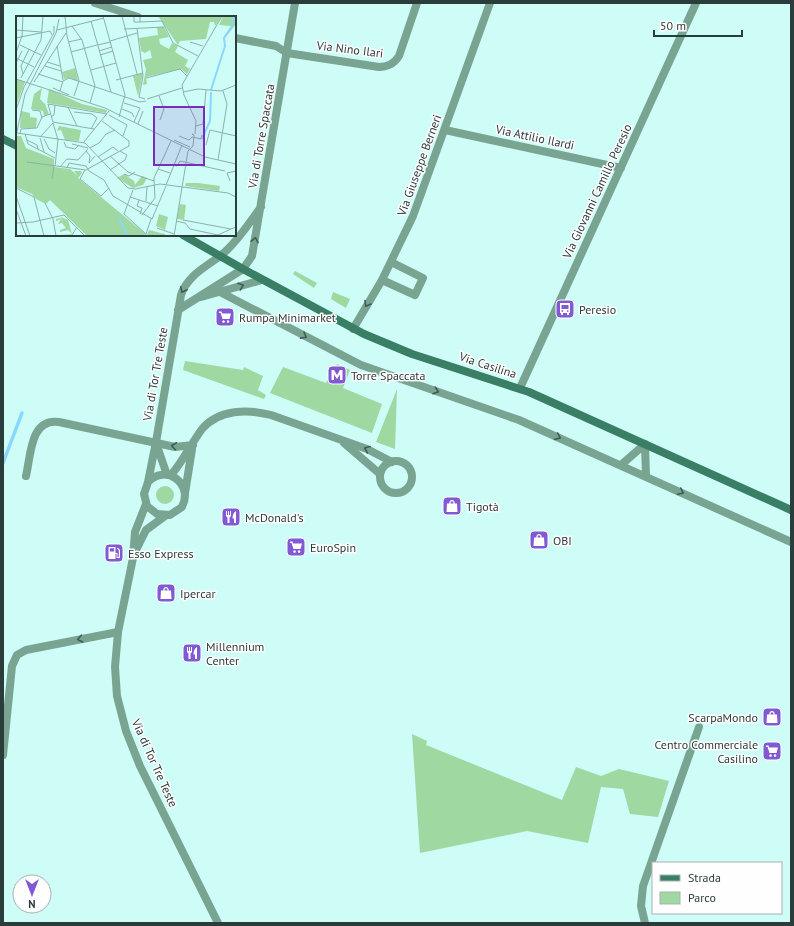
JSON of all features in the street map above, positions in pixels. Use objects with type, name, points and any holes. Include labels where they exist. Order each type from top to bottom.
[{"type":"main road","points":[[3,139],[16,146]]},
{"type":"main road","name":"Via Casilina","points":[[185,236],[353,329],[400,349],[520,388],[791,510]]},
{"type":"street","points":[[95,3],[135,16]]},
{"type":"street","name":"Via di Torre Spaccata","points":[[242,269],[252,256],[295,3]]},
{"type":"street","name":"Via Nino Ilari","points":[[236,38],[276,46],[287,53],[379,67],[388,66],[395,62],[399,56],[417,3]]},
{"type":"street","name":"Via Giovanni Camillo Peresio","points":[[520,388],[696,3]]},
{"type":"street","name":"Via Giuseppe Berneri","points":[[353,329],[382,280],[413,216],[488,4]]},
{"type":"street","name":"Via Attilio Ilardi","points":[[444,130],[621,168]]},
{"type":"street","points":[[239,232],[261,207]]},
{"type":"street","points":[[220,256],[236,236]]},
{"type":"street","name":"Via di Tor Tre Teste","points":[[218,923],[140,766],[126,731],[116,690],[115,667],[118,632],[134,554],[135,532],[146,504],[144,494],[156,442],[181,295],[187,283],[196,274],[220,256]]},
{"type":"street","points":[[382,280],[415,295],[423,278],[391,262]]},
{"type":"street","points":[[178,310],[242,269]]},
{"type":"street","points":[[193,299],[262,280]]},
{"type":"street","points":[[220,292],[361,365],[512,418],[646,476],[791,542]]},
{"type":"street","name":"Via di Tor Tre Teste","points":[[169,475],[181,463],[203,428],[227,414],[246,411],[271,415],[367,449],[392,462],[402,462],[409,468],[412,479],[408,487],[396,493],[387,491],[380,483],[380,474],[340,440]]},
{"type":"street","points":[[26,476],[35,433],[40,426],[47,422],[59,422],[175,447],[193,445]]},
{"type":"street","name":"Via di Tor Tre Teste","points":[[156,442],[169,475]]},
{"type":"street","points":[[621,465],[645,444]]},
{"type":"street","points":[[645,444],[646,476]]},
{"type":"street","name":"Via di Tor Tre Teste","points":[[134,554],[141,537],[146,530],[165,516],[174,514],[180,509],[184,502],[193,445]]},
{"type":"street","points":[[380,474],[385,465],[392,462]]},
{"type":"street","name":"Via di Tor Tre Teste","points":[[148,482],[156,476],[169,475],[180,481],[185,492]]},
{"type":"street","points":[[146,504],[155,513],[165,516]]},
{"type":"street","points":[[3,755],[12,666],[16,654],[26,650],[118,632]]},
{"type":"street","points":[[645,923],[641,906],[643,886],[699,727]]},
{"type":"green space","points":[[295,271],[317,283],[314,288],[293,274]]},
{"type":"green space","points":[[333,292],[350,299],[346,308],[331,299]]},
{"type":"green space","points":[[185,361],[243,370],[244,367],[263,376],[258,390],[266,395],[264,399],[183,370]]},
{"type":"green space","points":[[337,364],[350,370],[343,388],[382,404],[372,433],[270,393],[283,367],[326,383]]},
{"type":"green space","points":[[397,389],[395,449],[376,442]]},
{"type":"green space","points":[[161,486],[169,486],[174,491],[172,502],[169,504],[161,504],[156,499],[156,491]]},
{"type":"green space","points":[[412,734],[427,741],[426,745],[562,800],[576,767],[601,776],[619,769],[669,781],[658,817],[630,814],[623,789],[601,787],[588,843],[527,831],[420,853]]},
{"type":"waterway","points":[[3,463],[22,413]]},
{"type":"place","name":"Peresio","points":[[565,309]]},
{"type":"place","name":"Rumpa Minimarket","points":[[225,317]]},
{"type":"place","name":"Torre Spaccata","points":[[337,375]]},
{"type":"place","name":"Tigotà","points":[[452,506]]},
{"type":"place","name":"McDonald's","points":[[231,517]]},
{"type":"place","name":"OBI","points":[[539,540]]},
{"type":"place","name":"EuroSpin","points":[[296,547]]},
{"type":"place","name":"Esso Express","points":[[114,553]]},
{"type":"place","name":"Ipercar","points":[[166,593]]},
{"type":"place","name":"Millennium Center","points":[[192,653]]},
{"type":"place","name":"ScarpaMondo","points":[[772,717]]},
{"type":"place","name":"Centro Commerciale Casilino","points":[[772,751]]}]
